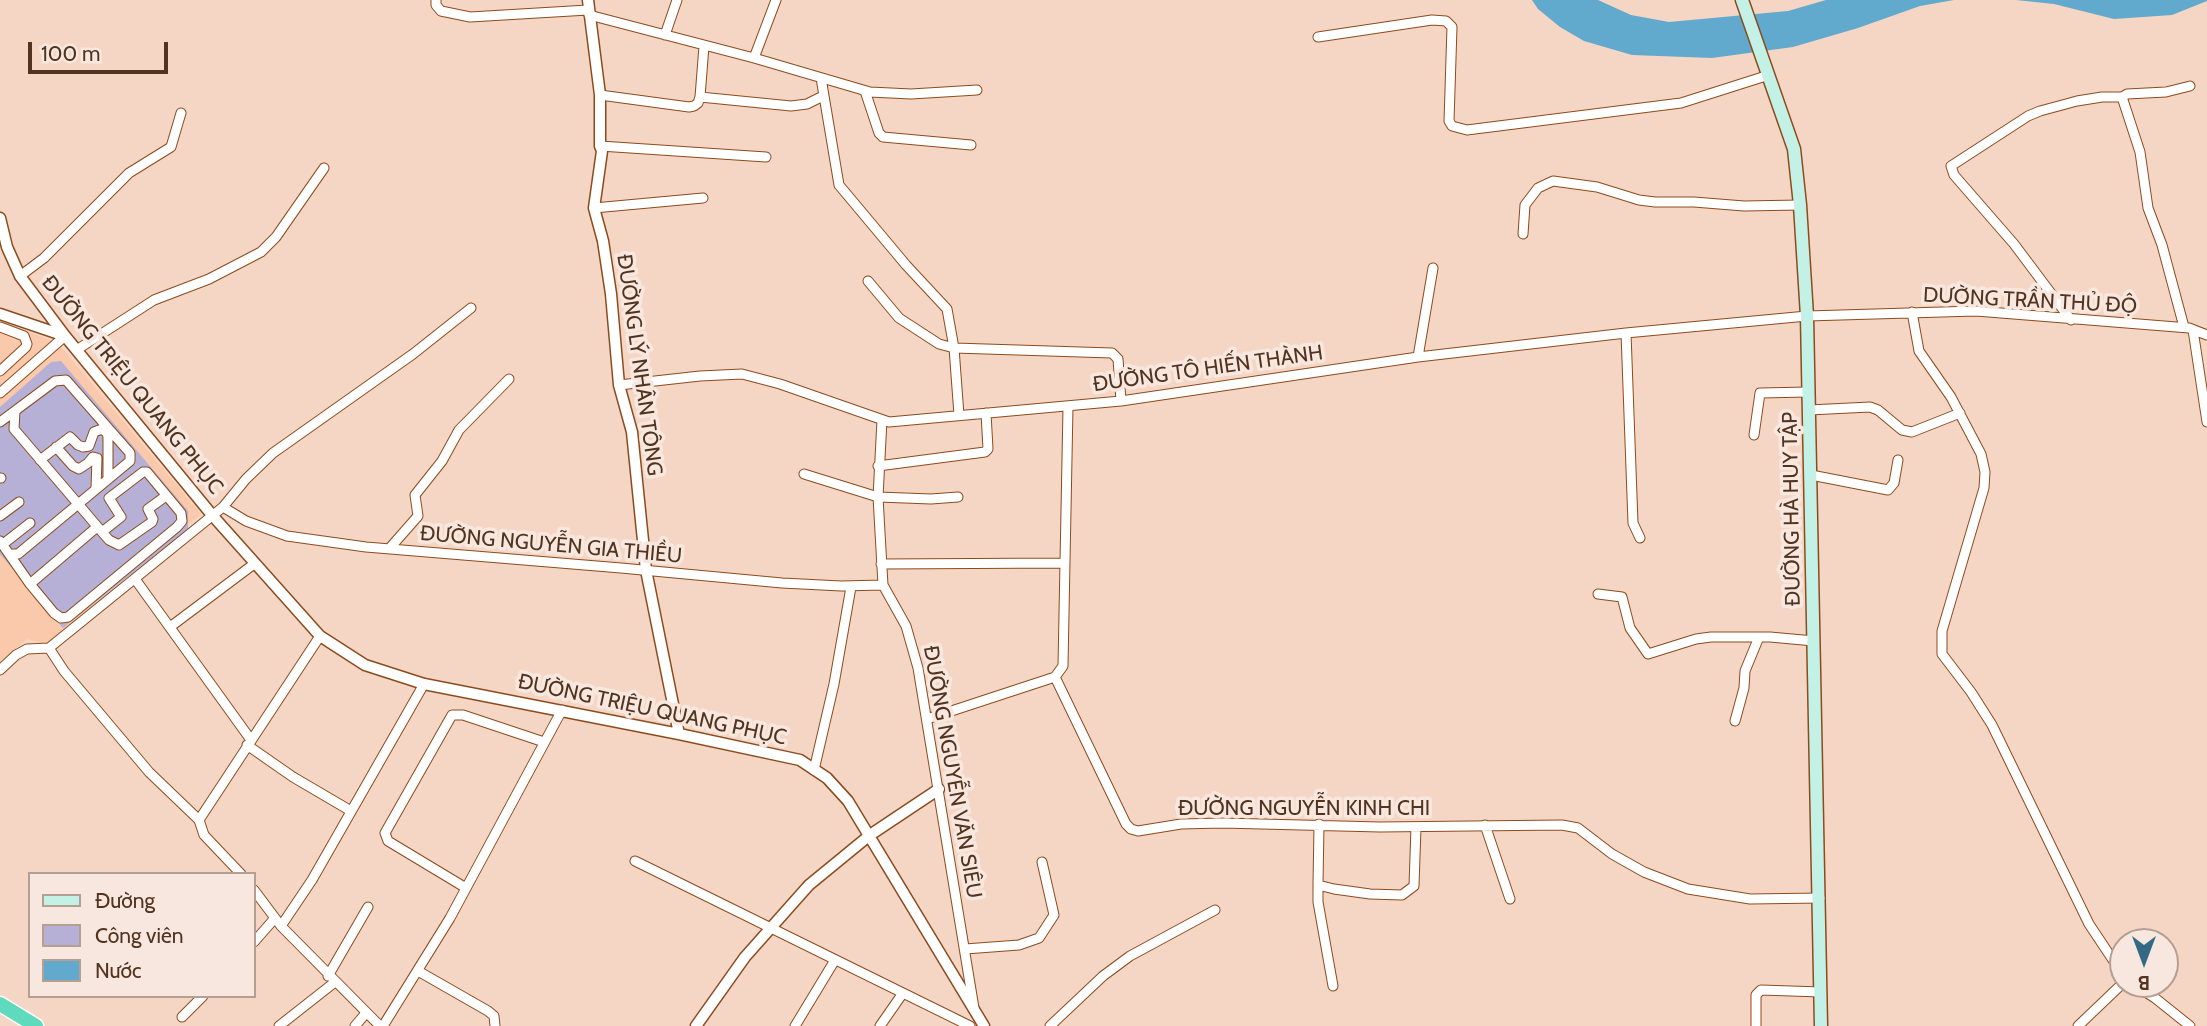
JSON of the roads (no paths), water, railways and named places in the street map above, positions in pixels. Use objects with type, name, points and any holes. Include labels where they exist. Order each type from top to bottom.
[{"type":"highway","points":[[0,1004],[36,1026]]},
{"type":"main road","name":"ĐƯỜNG HÀ HUY TẬP","points":[[1742,0],[1794,149],[1800,205],[1809,392],[1821,1026]]},
{"type":"street","points":[[436,0],[441,11],[470,17],[588,8],[665,35],[866,91],[911,93],[977,90]]},
{"type":"street","points":[[665,35],[677,0]]},
{"type":"street","points":[[754,58],[776,0]]},
{"type":"street","name":"ĐƯỜNG LÝ NHÂN TÔNG","points":[[588,8],[600,95],[602,150],[594,208],[603,241],[611,294],[620,385],[632,432],[646,570],[679,734]]},
{"type":"street","points":[[1318,37],[1432,20],[1446,21],[1452,27],[1449,121],[1452,126],[1467,130],[1681,103],[1769,75]]},
{"type":"street","points":[[600,95],[689,107],[698,103],[704,46]]},
{"type":"street","points":[[821,78],[839,185],[906,265],[944,304],[950,319],[954,348],[959,415]]},
{"type":"street","points":[[2071,320],[2014,244],[1954,176],[1951,166],[2040,111],[2077,101],[2165,92],[2190,86]]},
{"type":"street","points":[[866,91],[879,134],[883,137],[971,145]]},
{"type":"street","points":[[700,97],[792,106],[807,104],[823,96]]},
{"type":"street","points":[[2122,97],[2140,152],[2146,201],[2189,328],[2207,422]]},
{"type":"street","points":[[20,276],[44,258],[129,173],[171,147],[181,113]]},
{"type":"street","points":[[600,146],[766,157]]},
{"type":"street","points":[[78,349],[154,300],[209,279],[261,252],[276,237],[324,168]]},
{"type":"street","points":[[1523,234],[1525,205],[1538,188],[1553,181],[1597,187],[1639,200],[1656,202],[1744,206],[1800,205]]},
{"type":"street","points":[[594,208],[703,198]]},
{"type":"street","name":"ĐƯỜNG TRIỆU QUANG PHỤC","points":[[0,218],[7,247],[20,276],[65,336],[212,515],[320,636],[365,665],[424,684],[800,760],[827,778],[848,801],[984,1026]]},
{"type":"street","points":[[1418,357],[1433,268]]},
{"type":"street","points":[[868,281],[899,318],[939,344],[954,348],[1112,353],[1118,359],[1121,401]]},
{"type":"street","points":[[0,670],[27,649],[49,648],[223,507],[246,479],[273,453],[414,354],[471,308]]},
{"type":"street","name":"DƯỜNG TRẦN THỦ ĐỘ","points":[[1807,316],[1976,311],[2189,328],[2207,335]]},
{"type":"street","points":[[1912,312],[1919,351],[1960,413],[1981,454],[1985,479],[1942,631],[1942,654],[1986,715],[2089,924],[2109,954]]},
{"type":"street","points":[[0,314],[65,336]]},
{"type":"street","name":"ĐƯỜNG TÔ HIẾN THÀNH","points":[[620,385],[742,374],[780,384],[889,422],[1121,401],[1418,357],[1807,316]]},
{"type":"street","points":[[0,327],[24,336],[27,344],[0,371]]},
{"type":"street","points":[[1626,333],[1633,523],[1640,538]]},
{"type":"street","points":[[0,393],[65,336]]},
{"type":"street","points":[[390,549],[418,516],[415,495],[442,461],[459,430],[509,379]]},
{"type":"street","points":[[9,554],[18,554],[78,503],[108,478],[130,461],[130,453],[69,382],[55,380],[0,423],[14,429],[78,503],[99,530],[119,545],[152,522],[148,509],[166,496]]},
{"type":"street","points":[[1754,435],[1760,393],[1809,392]]},
{"type":"street","points":[[927,719],[1055,677],[1063,666],[1068,407]]},
{"type":"street","points":[[1809,410],[1870,407],[1878,410],[1902,430],[1912,432],[1960,413]]},
{"type":"street","points":[[14,429],[15,411]]},
{"type":"street","points":[[878,466],[985,452],[988,449],[986,413]]},
{"type":"street","name":"ĐƯỜNG NGUYỄN VĂN SIÊU","points":[[882,420],[878,498],[883,585],[906,626],[918,668],[974,1010]]},
{"type":"street","points":[[40,460],[70,437],[78,445],[86,447],[92,443],[96,430],[105,430],[109,441],[108,478]]},
{"type":"street","points":[[56,447],[73,466],[79,468],[93,457],[97,458],[96,488]]},
{"type":"street","points":[[1811,475],[1888,489],[1894,483],[1898,460]]},
{"type":"street","points":[[30,523],[1,543],[30,584],[61,618],[68,617],[182,521],[181,513],[147,472],[143,472],[109,498],[121,517],[99,530],[30,584]]},
{"type":"street","points":[[804,474],[878,498],[958,497]]},
{"type":"street","points":[[0,516],[19,502]]},
{"type":"street","name":"ĐƯỜNG NGUYỄN GIA THIỀU","points":[[223,507],[246,521],[286,536],[366,547],[782,583],[850,587],[883,585]]},
{"type":"street","points":[[881,564],[1065,563]]},
{"type":"street","points":[[170,627],[254,564]]},
{"type":"street","points":[[135,579],[249,743],[293,777],[351,811]]},
{"type":"street","points":[[814,770],[834,684],[850,587]]},
{"type":"street","points":[[1598,594],[1622,597],[1630,628],[1648,654],[1703,638],[1759,637],[1814,641]]},
{"type":"street","points":[[199,820],[320,636]]},
{"type":"street","points":[[1735,721],[1744,688],[1745,671],[1759,637]]},
{"type":"street","points":[[49,648],[64,671],[141,763],[199,820],[204,835],[239,872]]},
{"type":"street","name":"ĐƯỜNG NGUYỄN KINH CHI","points":[[1055,677],[1131,829],[1138,831],[1181,824],[1222,822],[1351,827],[1562,825],[1578,828],[1612,854],[1644,872],[1688,889],[1750,899],[1820,898]]},
{"type":"street","points":[[256,940],[278,922],[312,880],[424,684]]},
{"type":"street","points":[[256,893],[278,922],[381,1026],[418,971],[466,888],[562,710]]},
{"type":"street","points":[[466,888],[387,841],[386,833],[452,715],[463,715],[544,742]]},
{"type":"street","points":[[696,1026],[745,957],[809,885],[870,835],[939,789]]},
{"type":"street","points":[[1319,824],[1318,902],[1333,986]]},
{"type":"street","points":[[1485,825],[1510,899]]},
{"type":"street","points":[[1318,885],[1370,894],[1407,893],[1415,882],[1416,827]]},
{"type":"street","points":[[635,861],[970,1026]]},
{"type":"street","points":[[965,949],[1019,945],[1040,938],[1054,915],[1042,862]]},
{"type":"street","points":[[279,1026],[332,979],[368,907]]},
{"type":"street","points":[[1050,1026],[1103,976],[1130,956],[1215,910]]},
{"type":"street","points":[[796,1026],[835,960]]},
{"type":"street","points":[[418,971],[488,1011],[494,1016],[495,1026]]},
{"type":"street","points":[[1756,1026],[1756,995],[1761,990],[1821,992]]},
{"type":"street","points":[[880,1026],[903,993]]},
{"type":"street","points":[[2078,1026],[2109,996]]},
{"type":"street","points":[[182,1017],[201,998]]},
{"type":"street","points":[[2155,998],[2190,1026]]},
{"type":"street","points":[[355,1026],[366,1013]]},
{"type":"water","points":[[1532,0],[1598,0],[1631,15],[1669,22],[1788,11],[1826,0],[1954,0],[1920,6],[1793,47],[1712,58],[1632,55],[1584,41],[1560,27],[1538,9]]},
{"type":"water","points":[[2016,0],[2207,1],[2172,15],[2114,19],[2054,4]]}]
